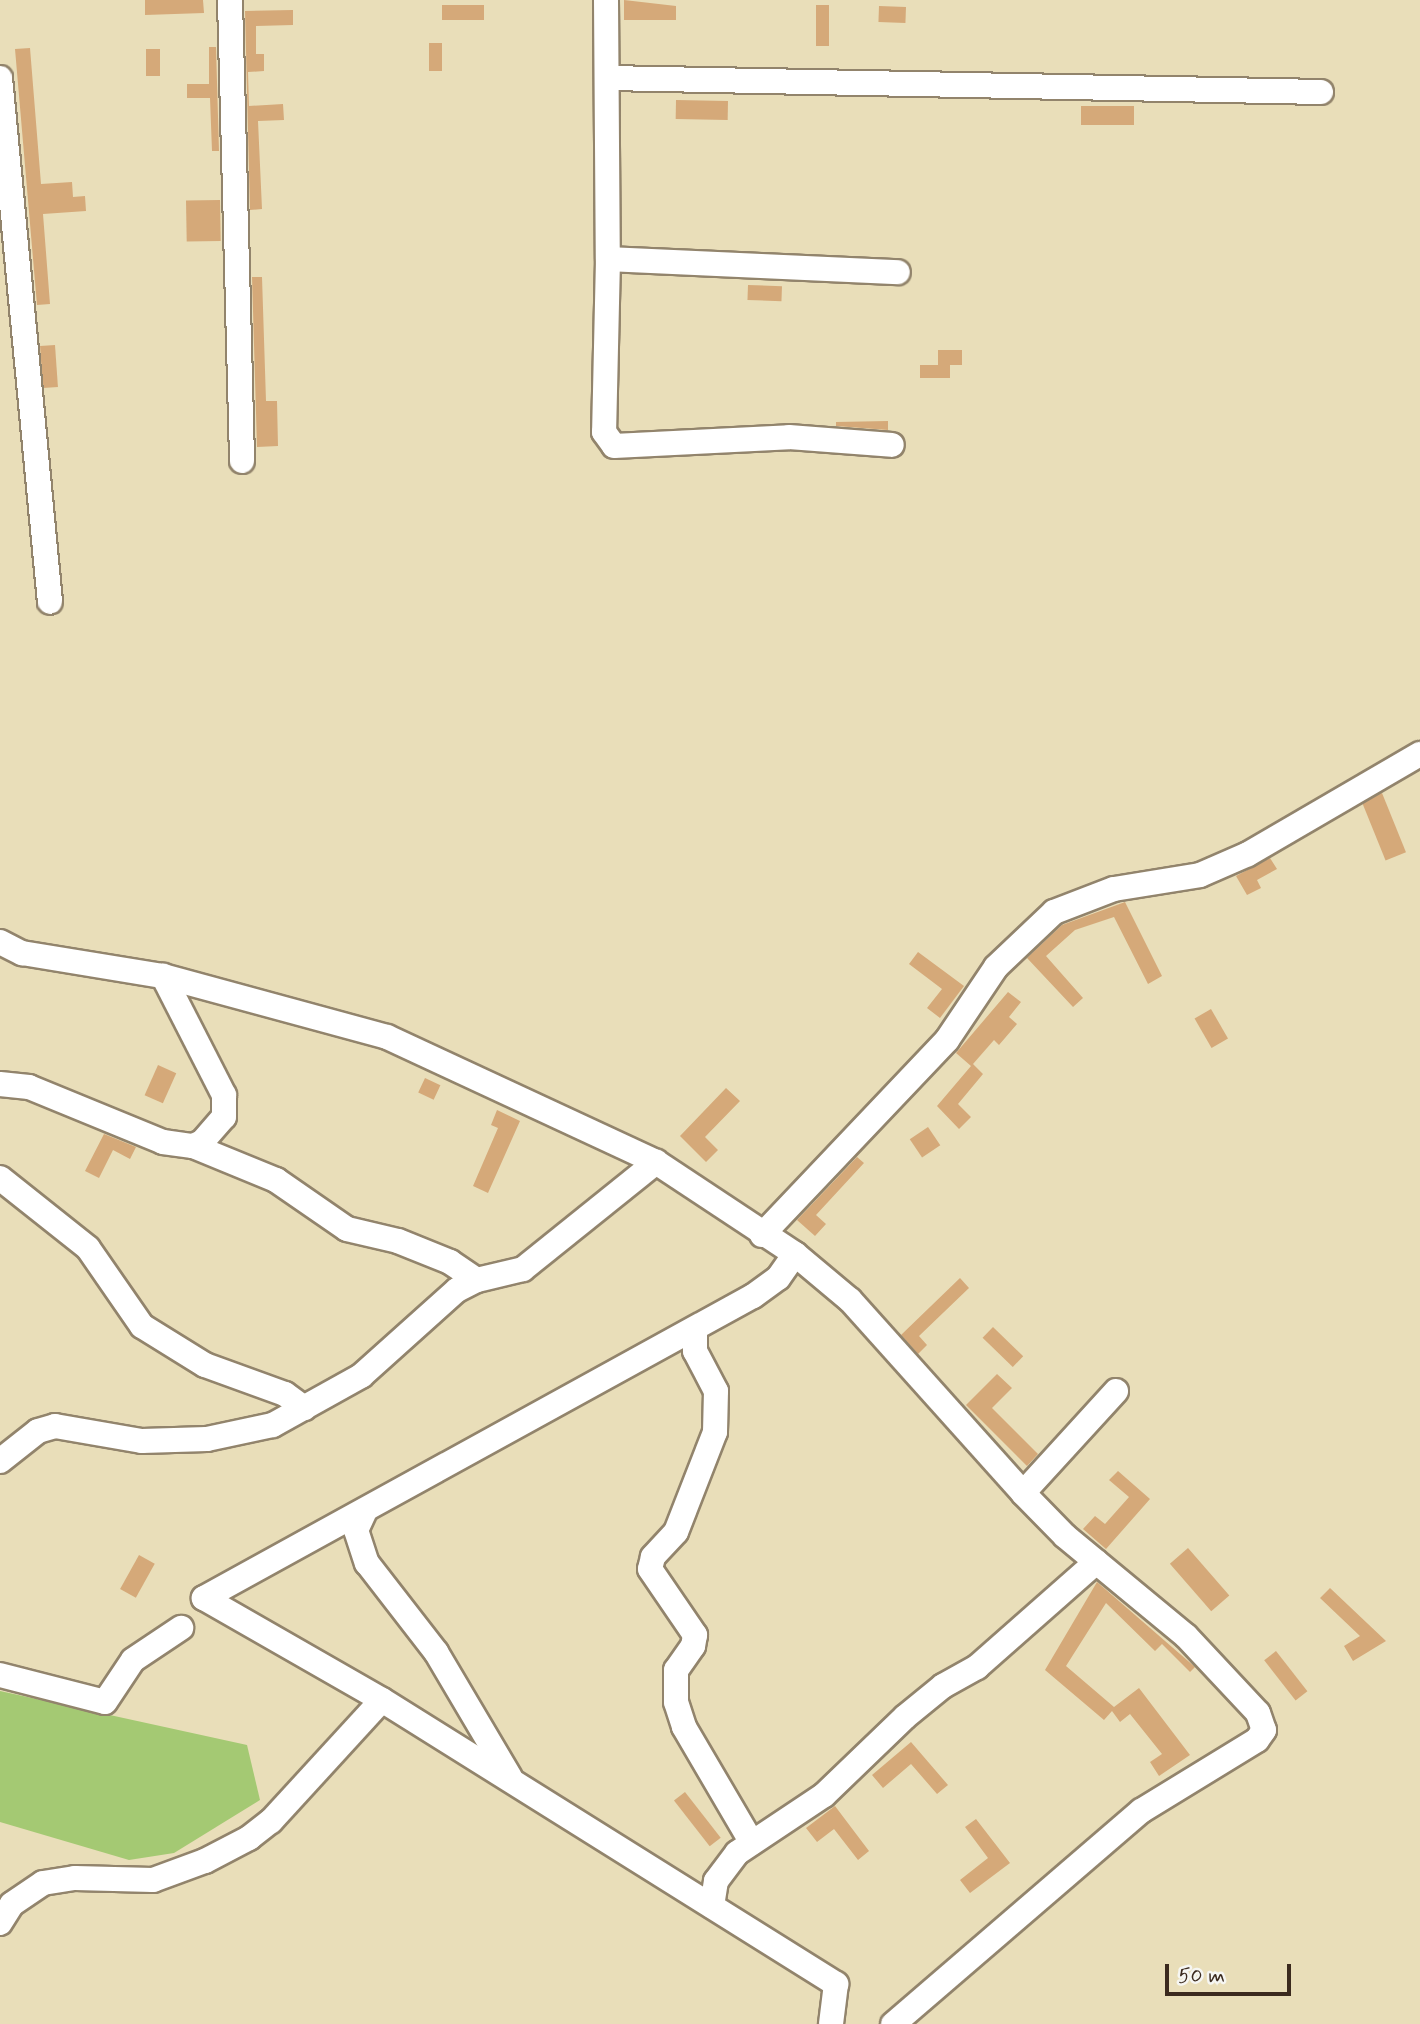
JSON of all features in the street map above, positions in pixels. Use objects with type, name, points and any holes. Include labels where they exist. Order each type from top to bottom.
[{"type":"street","points":[[230,0],[242,461]]},
{"type":"street","points":[[606,0],[608,259],[601,415],[604,432],[614,446],[789,437],[892,445]]},
{"type":"street","points":[[0,78],[7,217],[50,602]]},
{"type":"street","points":[[607,78],[1321,92]]},
{"type":"street","points":[[608,259],[898,272]]},
{"type":"street","points":[[762,1235],[947,1040],[996,967],[1054,912],[1114,890],[1200,876],[1248,854],[1420,754]]},
{"type":"street","points":[[0,942],[22,953],[163,976],[387,1037],[656,1162],[762,1235],[795,1254],[850,1300],[1023,1493],[1096,1562],[1186,1636],[1258,1713],[1264,1730],[1256,1740],[1141,1811],[893,2024]]},
{"type":"street","points":[[163,976],[224,1095],[224,1117],[214,1132],[193,1146]]},
{"type":"street","points":[[0,1084],[29,1087],[163,1142],[193,1146],[276,1180],[347,1229],[398,1241],[450,1262],[477,1280]]},
{"type":"street","points":[[0,1461],[38,1431],[55,1426],[142,1441],[207,1439],[273,1425],[361,1376],[457,1290],[477,1280],[523,1269],[656,1162]]},
{"type":"street","points":[[0,1178],[88,1248],[142,1326],[205,1365],[285,1394],[304,1408]]},
{"type":"street","points":[[795,1254],[778,1278],[695,1329],[204,1598],[382,1700],[836,1984],[831,2024]]},
{"type":"street","points":[[695,1329],[695,1351],[716,1391],[715,1432],[676,1532],[653,1557],[650,1569],[695,1635],[693,1646],[676,1670],[676,1702],[684,1727],[752,1843]]},
{"type":"street","points":[[1023,1493],[1116,1391]]},
{"type":"street","points":[[365,1511],[356,1530],[367,1563],[436,1652],[512,1781]]},
{"type":"street","points":[[712,1906],[716,1881],[727,1863],[824,1795],[905,1717],[943,1686],[977,1667],[1096,1562]]},
{"type":"street","points":[[0,1675],[105,1702],[133,1660],[181,1628]]},
{"type":"street","points":[[0,1923],[12,1904],[43,1883],[75,1878],[153,1880],[205,1861],[249,1838],[271,1821],[382,1700]]},
{"type":"green space","points":[[0,1691],[247,1745],[260,1800],[174,1853],[129,1860],[0,1822]]},
{"type":"building","points":[[145,0],[203,0],[204,13],[145,15]]},
{"type":"building","points":[[624,0],[676,6],[676,20],[624,20]]},
{"type":"building","points":[[442,5],[484,5],[484,20],[442,20]]},
{"type":"building","points":[[816,5],[829,5],[829,46],[816,46]]},
{"type":"building","points":[[879,6],[906,7],[905,23],[878,22]]},
{"type":"building","points":[[293,10],[293,25],[256,26],[256,54],[264,54],[264,71],[248,72],[249,106],[283,104],[284,120],[258,121],[262,209],[250,210],[245,11]]},
{"type":"building","points":[[429,43],[442,43],[442,71],[429,71]]},
{"type":"building","points":[[209,47],[216,47],[219,151],[212,151],[210,98],[187,98],[187,84],[209,84]]},
{"type":"building","points":[[30,48],[41,184],[72,182],[73,197],[85,196],[86,211],[43,214],[50,304],[37,305],[15,49]]},
{"type":"building","points":[[146,49],[160,49],[160,76],[146,76]]},
{"type":"building","points":[[676,100],[728,101],[728,120],[676,119]]},
{"type":"building","points":[[1081,106],[1134,106],[1134,125],[1081,125]]},
{"type":"building","points":[[220,200],[221,241],[187,242],[186,201]]},
{"type":"building","points":[[252,277],[262,277],[266,401],[277,401],[278,446],[257,447]]},
{"type":"building","points":[[748,285],[782,286],[781,301],[747,300]]},
{"type":"building","points":[[55,345],[58,387],[43,388],[40,346]]},
{"type":"building","points":[[938,350],[962,350],[962,365],[950,365],[950,378],[920,378],[920,365],[938,365]]},
{"type":"building","points":[[888,421],[888,430],[836,426],[836,422]]},
{"type":"building","points":[[1382,793],[1406,852],[1386,861],[1362,801]]},
{"type":"building","points":[[1270,858],[1277,869],[1257,880],[1261,888],[1247,895],[1236,876]]},
{"type":"building","points":[[1125,902],[1162,976],[1148,984],[1114,917],[1075,930],[1046,956],[1083,998],[1073,1007],[1027,958],[1062,925]]},
{"type":"building","points":[[918,952],[964,986],[940,1018],[927,1008],[942,989],[909,964]]},
{"type":"building","points":[[1008,992],[1021,1002],[1009,1017],[1017,1024],[999,1045],[994,1040],[973,1064],[983,1074],[958,1104],[971,1117],[959,1129],[937,1106],[971,1066],[956,1053]]},
{"type":"building","points":[[1211,1009],[1228,1038],[1212,1048],[1195,1019]]},
{"type":"building","points":[[158,1065],[176,1073],[163,1103],[145,1095]]},
{"type":"building","points":[[425,1078],[440,1085],[434,1100],[418,1093]]},
{"type":"building","points":[[726,1088],[740,1101],[705,1137],[718,1150],[706,1162],[680,1136]]},
{"type":"building","points":[[497,1110],[520,1121],[488,1193],[473,1186],[498,1128],[491,1125]]},
{"type":"building","points":[[928,1127],[940,1145],[922,1158],[910,1139]]},
{"type":"building","points":[[104,1134],[136,1147],[130,1159],[113,1150],[99,1178],[85,1171]]},
{"type":"building","points":[[857,1157],[864,1163],[816,1215],[826,1224],[815,1236],[797,1220]]},
{"type":"building","points":[[960,1278],[969,1288],[919,1336],[927,1345],[918,1354],[901,1335]]},
{"type":"building","points":[[993,1327],[1023,1356],[1013,1367],[983,1338]]},
{"type":"building","points":[[997,1374],[1012,1388],[992,1408],[1038,1454],[1027,1466],[966,1405]]},
{"type":"building","points":[[1118,1471],[1150,1499],[1106,1549],[1083,1529],[1095,1516],[1105,1524],[1129,1497],[1109,1480]]},
{"type":"building","points":[[1188,1548],[1229,1596],[1211,1611],[1170,1564]]},
{"type":"building","points":[[139,1555],[155,1564],[136,1598],[120,1589]]},
{"type":"building","points":[[1097,1582],[1195,1667],[1190,1672],[1162,1644],[1155,1651],[1106,1603],[1066,1666],[1114,1707],[1139,1688],[1190,1755],[1159,1776],[1150,1762],[1162,1754],[1130,1714],[1120,1722],[1112,1711],[1104,1720],[1045,1670]]},
{"type":"building","points":[[1330,1588],[1386,1641],[1353,1661],[1344,1646],[1360,1636],[1320,1598]]},
{"type":"building","points":[[1276,1651],[1307,1691],[1296,1700],[1264,1660]]},
{"type":"building","points":[[911,1742],[948,1785],[937,1794],[911,1764],[883,1788],[872,1775]]},
{"type":"building","points":[[685,1792],[721,1838],[710,1846],[674,1801]]},
{"type":"building","points":[[835,1806],[869,1851],[858,1860],[834,1829],[817,1842],[806,1828]]},
{"type":"building","points":[[976,1819],[1010,1863],[970,1893],[960,1880],[988,1858],[965,1827]]}]
